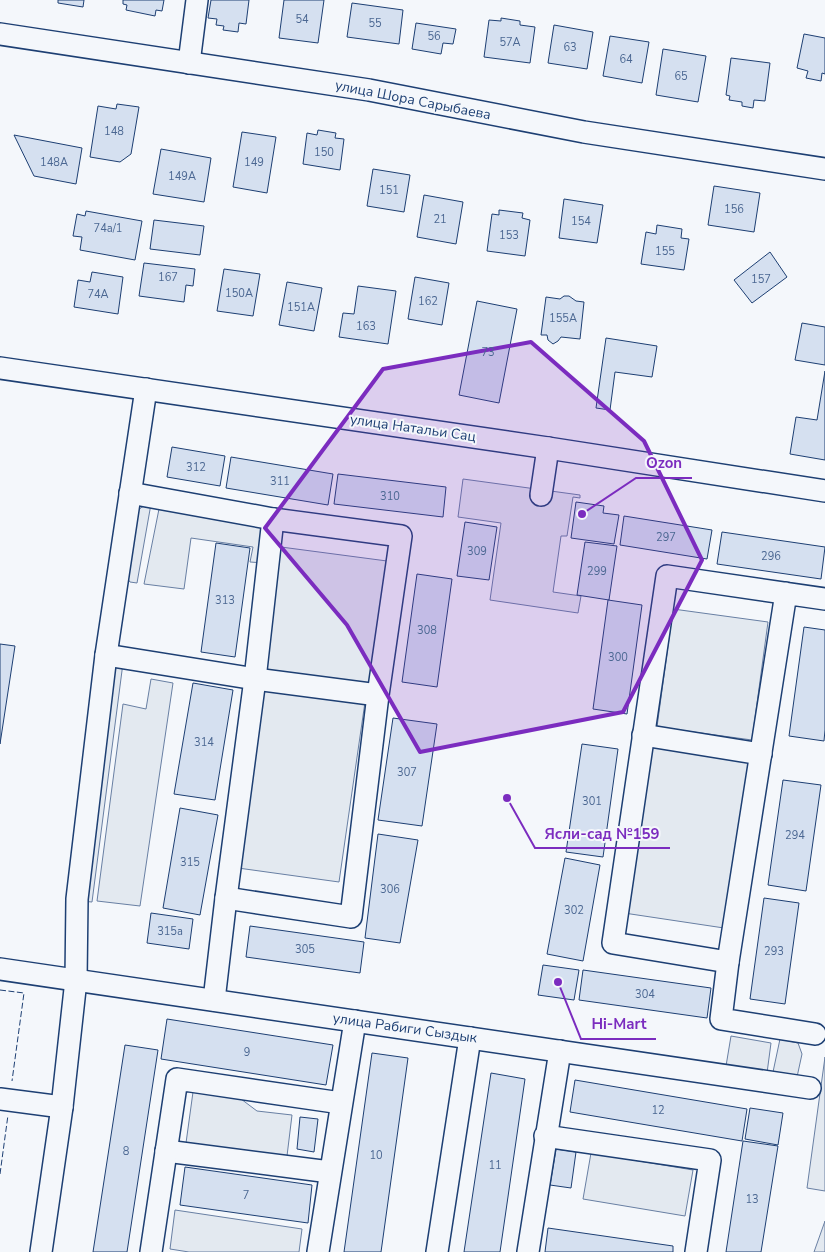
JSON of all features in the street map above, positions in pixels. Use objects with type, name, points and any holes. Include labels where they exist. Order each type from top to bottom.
[{"type":"street","points":[[189,63],[198,0]]},
{"type":"street","name":"улица Шора Сарыбаева","points":[[0,34],[369,90],[584,132],[825,169]]},
{"type":"street","name":"улица Натальи Сац","points":[[0,368],[548,448],[825,491]]},
{"type":"street","points":[[41,1252],[62,1107],[76,980],[77,899],[106,655],[146,389]]},
{"type":"street","points":[[541,495],[548,448]]},
{"type":"street","points":[[130,493],[273,519],[401,536],[378,695],[350,917],[226,898]]},
{"type":"street","points":[[214,1000],[255,679],[273,519]]},
{"type":"street","points":[[728,962],[613,942],[667,576],[825,599]]},
{"type":"street","points":[[786,594],[728,962],[721,1019],[815,1034]]},
{"type":"street","points":[[106,655],[255,679],[378,695]]},
{"type":"street","points":[[643,735],[761,754]]},
{"type":"street","name":"улица Рабиги Сыздык","points":[[0,969],[560,1051],[814,1092]]},
{"type":"street","points":[[318,1252],[355,1021]]},
{"type":"street","points":[[437,1252],[470,1038]]},
{"type":"street","points":[[528,1252],[560,1051]]},
{"type":"street","points":[[151,1252],[177,1079],[341,1103]]},
{"type":"street","points":[[0,1099],[62,1107]]},
{"type":"street","points":[[545,1136],[710,1160],[696,1252]]},
{"type":"street","points":[[166,1151],[330,1172]]},
{"type":"highlighted area","points":[[531,342],[644,441],[702,560],[623,712],[420,752],[347,625],[265,528],[383,369]]},
{"type":"shaded area","points":[[463,479],[580,495],[580,498],[573,497],[567,536],[561,536],[553,592],[581,596],[578,613],[490,600],[501,523],[458,517]]},
{"type":"shaded area","points":[[151,504],[137,583],[130,582],[127,578],[132,515],[142,507]]},
{"type":"shaded area","points":[[160,504],[264,528],[264,563],[250,562],[253,547],[191,538],[184,589],[144,584]]},
{"type":"shaded area","points":[[281,547],[387,561],[371,686],[265,672]]},
{"type":"shaded area","points":[[673,609],[768,622],[752,740],[657,727]]},
{"type":"shaded area","points":[[123,663],[92,902],[81,901],[111,670]]},
{"type":"shaded area","points":[[151,679],[173,683],[140,906],[97,901],[123,704],[146,709]]},
{"type":"shaded area","points":[[263,688],[365,702],[339,882],[238,868]]},
{"type":"shaded area","points":[[650,741],[750,757],[724,928],[624,913]]},
{"type":"shaded area","points":[[731,1036],[771,1043],[767,1073],[726,1066]]},
{"type":"shaded area","points":[[780,1039],[798,1043],[802,1054],[797,1077],[773,1072]]},
{"type":"shaded area","points":[[825,1057],[825,1191],[807,1188]]},
{"type":"shaded area","points":[[193,1092],[241,1099],[257,1111],[292,1115],[287,1156],[186,1143]]},
{"type":"shaded area","points":[[591,1153],[693,1170],[685,1216],[583,1199]]},
{"type":"shaded area","points":[[175,1210],[302,1229],[299,1252],[189,1252],[170,1249]]},
{"type":"shaded area","points":[[825,1221],[825,1252],[814,1252]]},
{"type":"building","points":[[58,0],[84,0],[83,7],[58,3]]},
{"type":"building","points":[[123,0],[164,0],[162,11],[156,10],[155,16],[126,10],[127,5],[123,4]]},
{"type":"building","points":[[211,0],[249,0],[246,24],[239,23],[238,32],[223,30],[224,26],[216,25],[217,19],[208,18]]},
{"type":"building","points":[[284,0],[324,0],[318,43],[279,38]]},
{"type":"building","points":[[352,3],[403,10],[399,44],[347,37]]},
{"type":"building","points":[[501,18],[520,21],[520,25],[535,27],[530,63],[484,57],[489,20],[501,21]]},
{"type":"building","points":[[416,23],[456,29],[453,44],[443,43],[441,54],[412,49]]},
{"type":"building","points":[[554,25],[593,32],[587,69],[548,63]]},
{"type":"building","points":[[804,34],[825,38],[825,74],[822,73],[821,81],[806,78],[808,71],[797,68]]},
{"type":"building","points":[[610,36],[649,42],[642,83],[603,76]]},
{"type":"building","points":[[663,49],[706,56],[698,102],[656,95]]},
{"type":"building","points":[[731,58],[770,63],[765,101],[754,100],[753,108],[742,106],[742,102],[729,100],[730,96],[726,95]]},
{"type":"building","points":[[117,104],[139,107],[131,154],[120,162],[90,157],[98,106],[116,109]]},
{"type":"building","points":[[318,130],[336,133],[335,138],[344,139],[340,170],[303,164],[307,133],[317,135]]},
{"type":"building","points":[[242,132],[276,137],[267,193],[233,187]]},
{"type":"building","points":[[14,135],[82,148],[76,184],[34,176]]},
{"type":"building","points":[[161,149],[211,158],[204,202],[153,194]]},
{"type":"building","points":[[373,169],[410,175],[404,212],[367,206]]},
{"type":"building","points":[[714,186],[760,193],[754,232],[708,225]]},
{"type":"building","points":[[424,195],[463,202],[456,244],[417,237]]},
{"type":"building","points":[[564,199],[603,205],[597,243],[559,238]]},
{"type":"building","points":[[499,210],[523,213],[522,218],[530,220],[525,256],[487,251],[492,214],[499,215]]},
{"type":"building","points":[[86,211],[142,221],[135,260],[80,250],[82,237],[73,236],[77,214],[85,216]]},
{"type":"building","points":[[154,220],[204,226],[200,255],[150,249]]},
{"type":"building","points":[[657,225],[682,229],[681,238],[689,239],[684,270],[641,264],[646,232],[656,234]]},
{"type":"building","points":[[770,252],[787,277],[752,303],[734,280]]},
{"type":"building","points":[[144,263],[195,269],[193,286],[186,285],[184,302],[139,296]]},
{"type":"building","points":[[224,269],[260,274],[253,316],[217,311]]},
{"type":"building","points":[[92,272],[123,277],[118,314],[74,307],[78,280],[90,282]]},
{"type":"building","points":[[415,277],[449,283],[442,325],[408,319]]},
{"type":"building","points":[[287,282],[322,288],[314,331],[279,325]]},
{"type":"building","points":[[358,286],[396,291],[388,344],[339,337],[343,313],[354,314]]},
{"type":"building","points":[[564,296],[584,302],[580,339],[561,337],[553,344],[548,340],[547,335],[541,335],[546,297],[560,299]]},
{"type":"building","points":[[477,301],[517,309],[499,403],[459,395]]},
{"type":"building","points":[[802,323],[825,327],[825,365],[795,360]]},
{"type":"building","points":[[606,338],[657,346],[652,377],[615,372],[610,410],[596,408]]},
{"type":"building","points":[[825,371],[825,460],[790,454],[796,417],[817,420]]},
{"type":"building","points":[[172,447],[225,456],[220,486],[167,477]]},
{"type":"building","points":[[231,457],[333,474],[328,505],[226,488]]},
{"type":"building","points":[[338,474],[446,487],[443,517],[334,504]]},
{"type":"building","points":[[576,502],[604,506],[603,513],[619,515],[614,544],[571,538]]},
{"type":"building","points":[[624,516],[712,530],[707,559],[620,545]]},
{"type":"building","points":[[465,522],[497,527],[489,580],[457,576]]},
{"type":"building","points":[[722,532],[825,547],[821,579],[717,564]]},
{"type":"building","points":[[585,542],[617,546],[609,600],[577,595]]},
{"type":"building","points":[[216,543],[250,548],[235,657],[201,652]]},
{"type":"building","points":[[417,574],[452,579],[437,687],[402,682]]},
{"type":"building","points":[[608,600],[642,605],[627,714],[593,709]]},
{"type":"building","points":[[804,627],[825,630],[824,741],[789,736]]},
{"type":"building","points":[[0,644],[15,646],[0,744]]},
{"type":"building","points":[[193,683],[233,690],[215,800],[174,794]]},
{"type":"building","points":[[393,718],[437,724],[422,826],[378,820]]},
{"type":"building","points":[[582,744],[618,749],[603,857],[566,852]]},
{"type":"building","points":[[783,780],[821,785],[806,891],[768,885]]},
{"type":"building","points":[[180,808],[218,815],[200,915],[163,908]]},
{"type":"building","points":[[378,834],[418,840],[400,943],[365,938]]},
{"type":"building","points":[[565,858],[600,865],[583,961],[547,954]]},
{"type":"building","points":[[764,898],[799,903],[785,1004],[750,999]]},
{"type":"building","points":[[151,913],[193,919],[189,949],[147,943]]},
{"type":"building","points":[[250,926],[364,942],[360,973],[246,957]]},
{"type":"building","points":[[543,965],[579,970],[574,1000],[538,995]]},
{"type":"building","points":[[583,970],[711,988],[707,1018],[579,1000]]},
{"type":"building","points":[[167,1019],[333,1045],[326,1085],[161,1059]]},
{"type":"building","points":[[125,1045],[158,1050],[127,1252],[93,1252]]},
{"type":"building","points":[[372,1053],[408,1058],[381,1252],[344,1252]]},
{"type":"building","points":[[491,1073],[525,1079],[500,1252],[464,1252]]},
{"type":"building","points":[[575,1080],[747,1109],[742,1141],[570,1112]]},
{"type":"building","points":[[750,1108],[783,1113],[778,1145],[745,1139]]},
{"type":"building","points":[[300,1117],[318,1119],[314,1152],[297,1149]]},
{"type":"building","points":[[743,1141],[778,1146],[761,1252],[726,1252]]},
{"type":"building","points":[[556,1149],[576,1152],[571,1188],[550,1185]]},
{"type":"building","points":[[185,1167],[312,1185],[308,1223],[180,1205]]},
{"type":"building","points":[[548,1228],[673,1246],[673,1252],[545,1252]]},
{"type":"fence","points":[[0,990],[24,993],[12,1081]]},
{"type":"fence","points":[[0,1174],[8,1115]]},
{"type":"place","name":"Ozon","points":[[582,514]]},
{"type":"place","name":"Ясли-сад №159","points":[[507,798]]},
{"type":"place","name":"Hi-Mart","points":[[558,982]]}]
